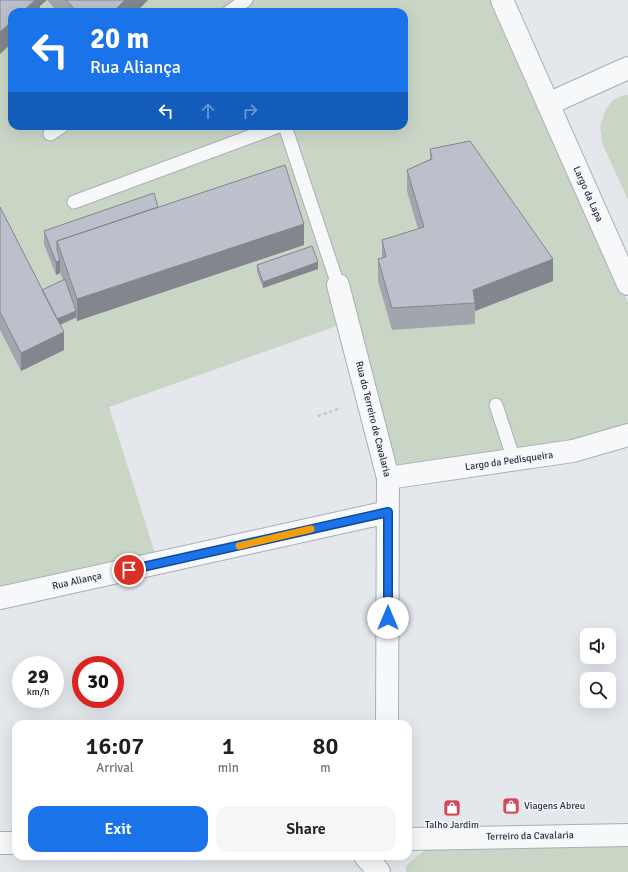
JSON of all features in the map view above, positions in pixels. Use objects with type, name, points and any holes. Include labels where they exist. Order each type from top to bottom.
[{"type":"street","name":"Largo da Lapa","points":[[502,0],[628,284]]},
{"type":"street","points":[[548,104],[628,68]]},
{"type":"street","name":"Rua do Terreiro de Cavalaria","points":[[338,285],[388,478],[387,720]]},
{"type":"street","name":"Largo da Pedisqueira","points":[[388,478],[573,451],[628,435]]},
{"type":"street","name":"Rua Aliança","points":[[0,598],[388,512]]},
{"type":"street","name":"Terreiro da Cavalaria","points":[[412,839],[628,835]]},
{"type":"street","points":[[0,843],[12,843]]},
{"type":"street","points":[[368,860],[379,872]]},
{"type":"street","points":[[387,860],[388,872]]},
{"type":"lane","points":[[235,8],[246,0]]},
{"type":"lane","points":[[50,134],[56,130]]},
{"type":"lane","points":[[74,202],[268,130]]},
{"type":"lane","points":[[286,130],[338,285]]},
{"type":"lane","points":[[496,405],[514,460]]},
{"type":"green space","points":[[0,0],[495,0],[628,303],[628,434],[388,477],[348,322],[109,407],[158,563],[0,598]]},
{"type":"green space","points":[[628,95],[628,200],[602,143],[600,126],[606,109],[613,100]]},
{"type":"green space","points":[[628,843],[628,872],[406,872],[406,866],[426,849]]},
{"type":"building","points":[[0,0],[35,0],[26,8],[8,8],[8,25],[0,32]]},
{"type":"building","points":[[66,0],[125,0],[117,8],[73,8]]},
{"type":"building","points":[[470,141],[553,259],[473,290],[475,303],[392,308],[378,259],[386,257],[382,240],[424,227],[407,170],[432,159],[430,149]]},
{"type":"building","points":[[285,165],[304,224],[77,299],[57,241]]},
{"type":"building","points":[[154,193],[158,207],[57,241],[57,250],[60,260],[56,262],[44,231]]},
{"type":"building","points":[[0,207],[64,332],[21,353],[0,312]]},
{"type":"building","points":[[312,246],[318,262],[263,282],[257,265]]},
{"type":"building","points":[[65,279],[76,311],[57,319],[42,290]]},
{"type":"slow traffic","points":[[239,546],[311,529]]},
{"type":"place","name":"Viagens Abreu","points":[[511,806]]},
{"type":"place","name":"Talho Jardim","points":[[452,808]]},
{"type":"route","points":[[129,570],[388,512],[388,618]]}]
